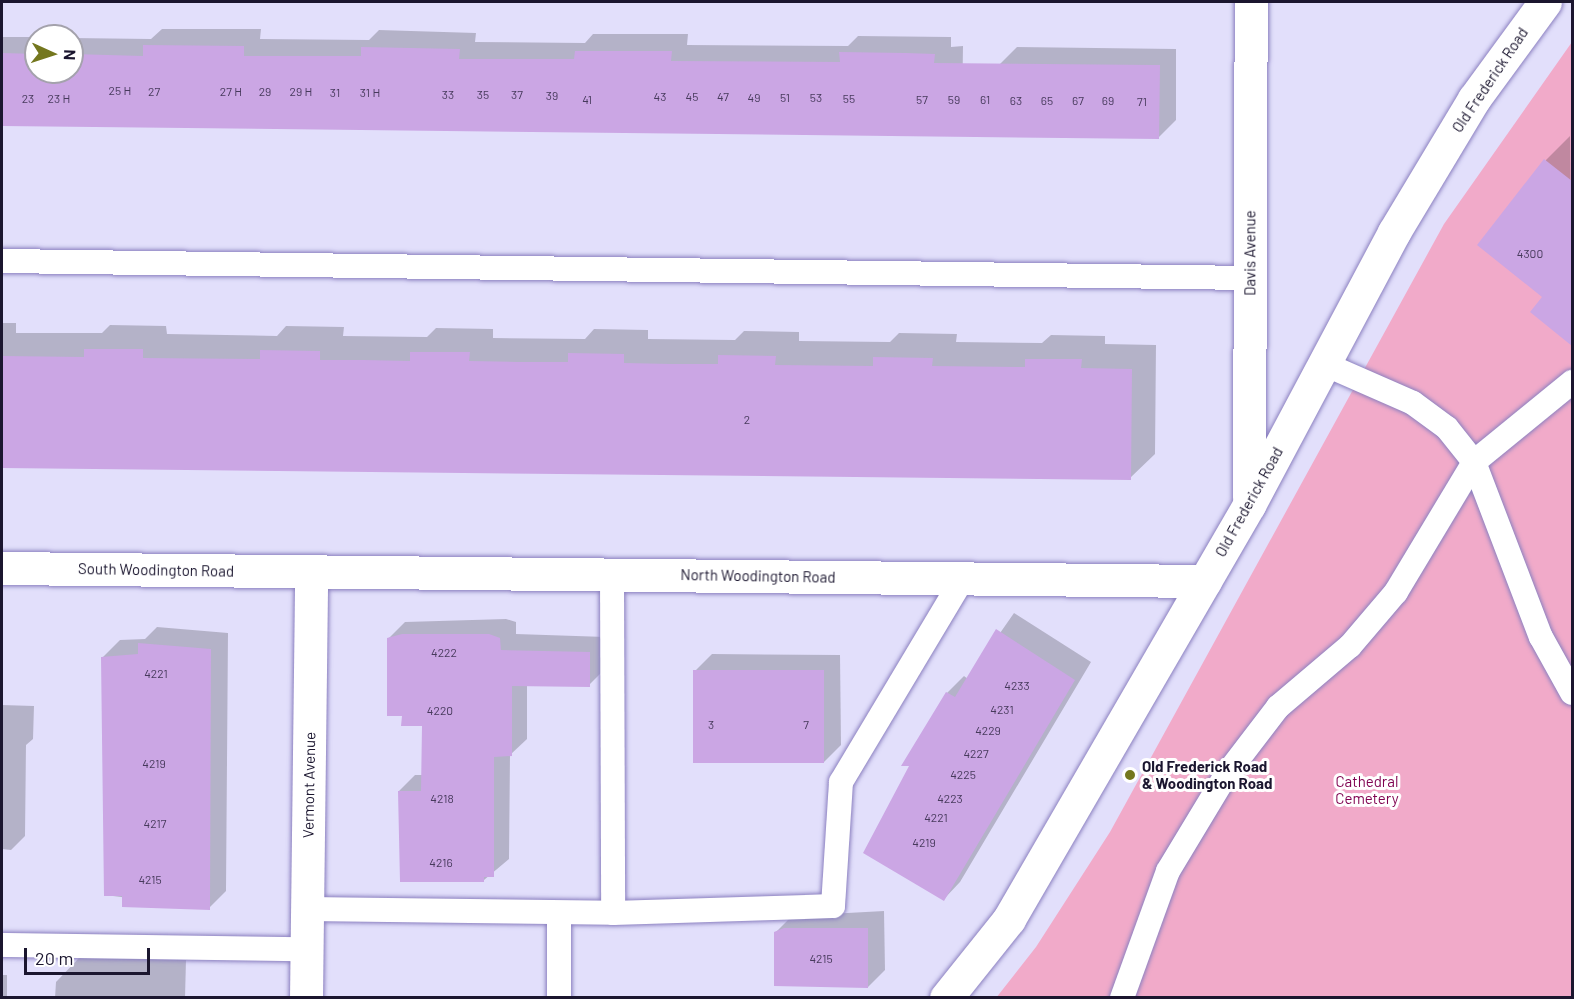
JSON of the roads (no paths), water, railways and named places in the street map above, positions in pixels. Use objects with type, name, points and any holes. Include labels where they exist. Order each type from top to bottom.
[{"type":"street","name":"Davis Avenue","points":[[1249,505],[1251,2]]},
{"type":"street","name":"Old Frederick Road","points":[[946,998],[1009,919],[1249,505],[1322,363],[1474,99],[1545,2]]},
{"type":"street","name":"South Woodington Road","points":[[2,568],[312,572]]},
{"type":"street","name":"North Woodington Road","points":[[312,572],[1205,581]]},
{"type":"street","name":"Vermont Avenue","points":[[306,998],[312,572]]},
{"type":"lane","points":[[2,261],[1250,278]]},
{"type":"lane","points":[[1322,363],[1413,403],[1448,428],[1474,462],[1541,637],[1572,693]]},
{"type":"lane","points":[[1122,998],[1168,871],[1226,775],[1278,707],[1350,646],[1396,592],[1474,462],[1572,382]]},
{"type":"lane","points":[[612,575],[613,913]]},
{"type":"lane","points":[[307,909],[613,913],[832,906],[841,782],[963,579]]},
{"type":"lane","points":[[559,913],[559,998]]},
{"type":"lane","points":[[2,945],[306,949]]},
{"type":"place","name":"Old Frederick Road & Woodington Road","points":[[1130,775]]},
{"type":"park label","name":"Cathedral Cemetery","points":[[1367,790]]}]
